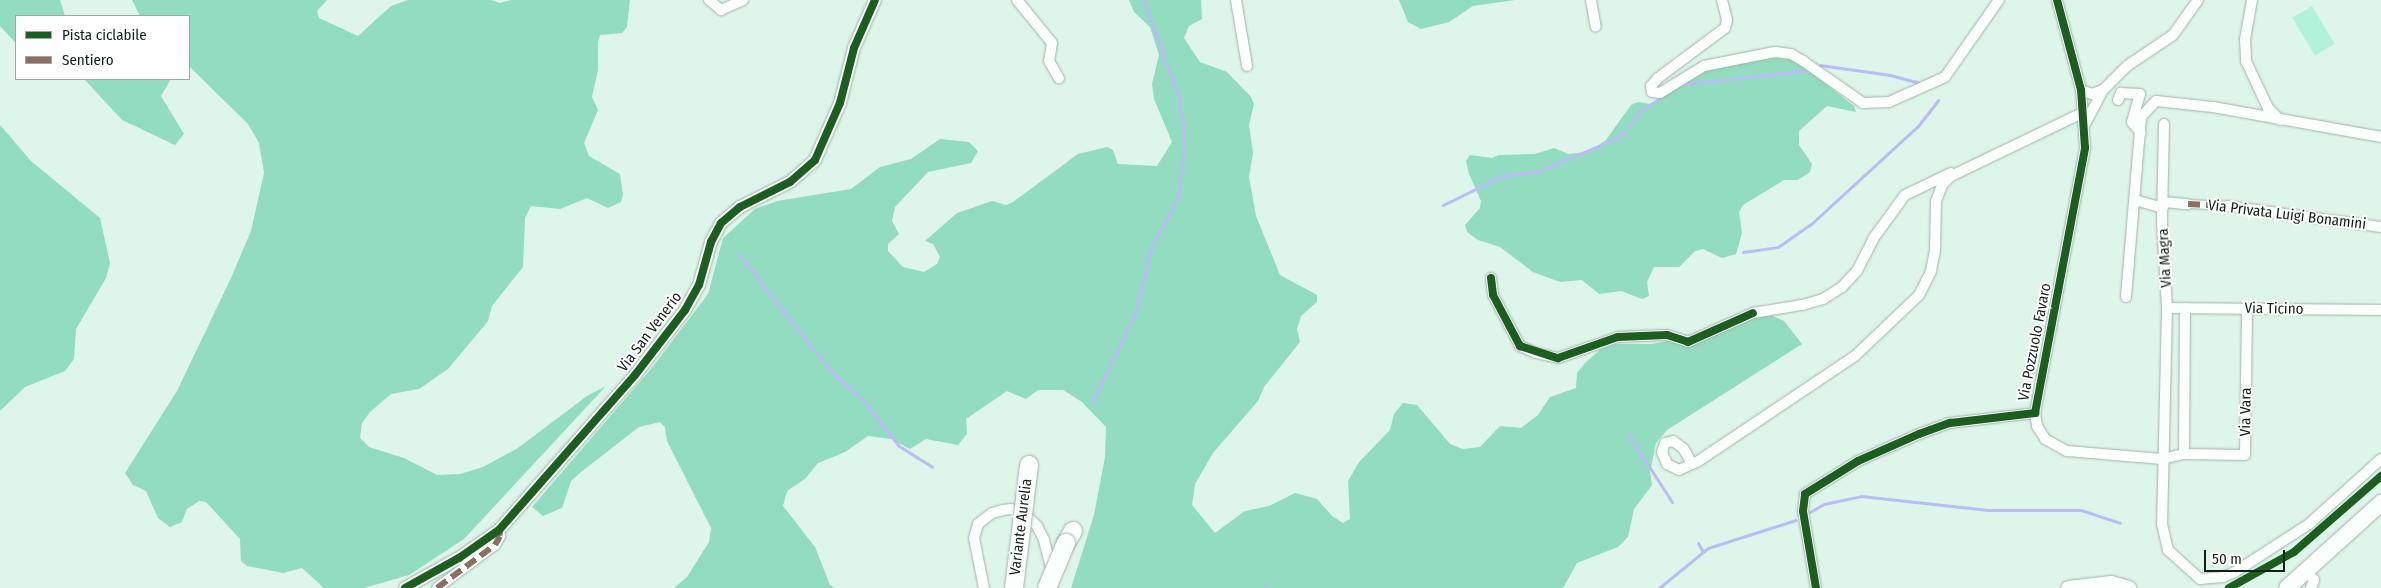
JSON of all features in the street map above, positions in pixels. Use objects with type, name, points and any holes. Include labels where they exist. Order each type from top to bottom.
[{"type":"highway","name":"Variante Aurelia","points":[[1014,588],[1029,465]]},
{"type":"highway","points":[[1047,588],[1070,537]]},
{"type":"main road","points":[[2287,588],[2381,503]]},
{"type":"main road","points":[[2068,588],[2111,583],[2124,587]]},
{"type":"street","points":[[709,0],[721,10],[743,0]]},
{"type":"street","name":"Via San Venerio","points":[[404,588],[459,558],[499,530],[636,374],[685,310],[699,285],[711,242],[721,223],[740,208],[790,182],[815,160],[840,103],[854,48],[875,0]]},
{"type":"street","points":[[1017,0],[1052,43],[1049,61],[1059,78]]},
{"type":"street","points":[[1236,0],[1247,66]]},
{"type":"street","points":[[1591,0],[1596,27]]},
{"type":"street","points":[[1722,0],[1727,20],[1725,28],[1658,78],[1651,86],[1652,92],[1660,93],[1704,66],[1775,52],[1791,54],[1803,60],[1864,103],[1889,102],[1945,77],[1999,0]]},
{"type":"street","name":"Via Pozzuolo Favaro","points":[[1816,588],[1803,511],[1805,494],[1865,457],[1950,423],[2035,413],[2085,148],[2081,90],[2057,0]]},
{"type":"street","points":[[2084,126],[2104,90],[2127,66],[2173,35],[2198,0]]},
{"type":"street","points":[[2252,0],[2245,39],[2246,61],[2268,108],[2280,120]]},
{"type":"street","points":[[2081,90],[2092,94],[2104,90]]},
{"type":"street","points":[[2118,100],[2121,93],[2140,94],[2132,122],[2140,133]]},
{"type":"street","points":[[2126,297],[2142,113],[2156,101],[2213,107],[2381,137]]},
{"type":"street","points":[[1491,278],[1493,295],[1520,346],[1536,353],[1558,358],[1618,337],[1667,335],[1688,342],[1753,313],[1802,305],[1829,295],[1857,271],[1873,238],[1905,195],[2084,112]]},
{"type":"street","name":"Via Magra","points":[[2164,124],[2162,223],[2167,308]]},
{"type":"street","points":[[1692,464],[1854,356],[1919,295],[1931,270],[1935,250],[1936,201],[1942,185],[1962,169]]},
{"type":"street","name":"Via Magra","points":[[2135,200],[2163,205]]},
{"type":"street","name":"Via Privata Luigi Bonamini","points":[[2163,205],[2227,206],[2381,227]]},
{"type":"street","points":[[2167,308],[2162,459],[2162,537],[2172,556],[2200,578],[2223,577],[2257,559],[2309,524],[2381,460]]},
{"type":"street","name":"Via Ticino","points":[[2167,308],[2381,310]]},
{"type":"street","points":[[2184,454],[2185,308]]},
{"type":"street","name":"Via Vara","points":[[2035,413],[2037,426],[2045,439],[2067,451],[2162,459],[2184,454],[2245,455],[2247,309]]},
{"type":"street","points":[[984,588],[974,538],[978,524],[992,513],[1011,509],[1026,515],[1044,540],[1055,588]]},
{"type":"street","points":[[437,588],[495,545],[500,536],[499,530]]},
{"type":"street","points":[[2306,571],[2314,580],[2311,588]]},
{"type":"green space","points":[[0,0],[60,0],[65,15],[15,15],[15,42],[0,26]]},
{"type":"green space","points":[[132,0],[327,0],[317,11],[319,18],[358,36],[391,6],[408,0],[491,0],[500,3],[511,0],[630,0],[627,27],[622,33],[600,35],[598,42],[598,70],[592,97],[598,110],[584,143],[589,156],[620,174],[623,195],[621,202],[608,208],[587,198],[560,209],[531,206],[525,218],[523,267],[492,306],[488,321],[448,369],[419,389],[391,394],[370,412],[362,423],[360,438],[369,447],[404,458],[437,475],[460,474],[483,467],[518,448],[587,396],[606,386],[464,539],[409,575],[364,588],[324,588],[302,568],[283,573],[247,566],[241,561],[240,539],[206,502],[199,501],[187,509],[182,522],[170,527],[158,518],[146,491],[133,485],[125,473],[177,391],[231,278],[251,231],[264,173],[259,143],[248,124],[190,67],[190,15],[140,15]]},
{"type":"green space","points":[[1129,0],[1201,0],[1202,19],[1189,26],[1184,38],[1200,62],[1227,72],[1251,97],[1254,104],[1249,125],[1253,153],[1249,177],[1256,216],[1280,275],[1317,295],[1317,302],[1301,316],[1297,329],[1300,342],[1264,387],[1258,401],[1213,453],[1195,484],[1192,505],[1215,533],[1245,511],[1269,506],[1295,493],[1317,499],[1332,516],[1343,523],[1350,519],[1348,481],[1359,462],[1390,430],[1394,414],[1403,403],[1417,405],[1450,444],[1463,449],[1480,447],[1500,426],[1521,428],[1538,415],[1550,397],[1576,388],[1577,373],[1585,363],[1601,349],[1615,344],[1652,344],[1696,337],[1734,317],[1771,315],[1784,321],[1802,344],[1667,430],[1656,443],[1650,472],[1652,485],[1634,509],[1628,537],[1618,547],[1577,563],[1563,588],[1071,588],[1094,515],[1105,457],[1106,427],[1082,402],[1063,390],[1038,390],[1026,399],[1007,391],[966,419],[967,434],[958,445],[926,439],[910,449],[891,439],[868,436],[845,452],[818,463],[805,479],[787,491],[783,506],[815,547],[830,585],[835,588],[674,588],[687,577],[709,542],[711,528],[667,441],[665,427],[660,422],[639,427],[581,472],[571,481],[562,508],[543,516],[532,507],[651,369],[708,294],[723,238],[755,209],[777,201],[851,189],[880,167],[911,159],[940,139],[969,142],[978,151],[971,163],[928,172],[895,207],[892,221],[899,234],[888,244],[888,251],[903,267],[924,272],[937,264],[940,257],[933,244],[925,241],[957,213],[992,201],[1006,205],[1013,202],[1078,154],[1107,147],[1113,150],[1118,164],[1157,166],[1172,142],[1154,99],[1152,84],[1159,55],[1150,27],[1134,12]]},
{"type":"green space","points":[[1399,0],[1515,0],[1473,6],[1449,22],[1421,29],[1408,22]]},
{"type":"green space","points":[[2312,6],[2335,44],[2315,56],[2292,18]]},
{"type":"green space","points":[[1778,58],[1795,60],[1854,106],[1856,112],[1827,106],[1799,131],[1799,145],[1812,164],[1810,172],[1798,180],[1784,180],[1743,205],[1739,212],[1742,233],[1736,254],[1722,258],[1703,249],[1695,251],[1679,267],[1654,267],[1647,282],[1649,296],[1642,299],[1621,291],[1599,294],[1582,280],[1560,282],[1533,272],[1500,247],[1478,240],[1467,232],[1465,225],[1480,208],[1481,201],[1469,174],[1466,161],[1470,155],[1492,158],[1499,155],[1535,154],[1554,148],[1568,154],[1588,152],[1606,140],[1631,105],[1638,102],[1651,104],[1703,72],[1758,59]]},
{"type":"green space","points":[[85,80],[170,80],[161,96],[184,134],[175,145],[122,120]]},
{"type":"green space","points":[[0,125],[31,161],[100,218],[110,263],[106,278],[76,329],[74,359],[65,371],[25,387],[0,411]]},
{"type":"waterway","points":[[1092,403],[1135,314],[1151,248],[1177,200],[1183,157],[1184,128],[1178,95],[1143,0]]},
{"type":"waterway","points":[[1820,65],[1890,75],[1919,83]]},
{"type":"waterway","points":[[1683,84],[1804,71]]},
{"type":"waterway","points":[[1443,205],[1502,176],[1537,172],[1615,139],[1625,132],[1639,112],[1665,95]]},
{"type":"waterway","points":[[1743,252],[1778,247],[1810,225],[1918,126],[1938,100]]},
{"type":"waterway","points":[[740,255],[804,338],[837,377],[863,400],[899,446],[932,467]]},
{"type":"waterway","points":[[1628,434],[1672,502]]},
{"type":"waterway","points":[[2229,588],[2294,552],[2381,476]]},
{"type":"waterway","points":[[1810,512],[1824,504],[1861,496],[1988,510],[2081,510],[2120,523]]},
{"type":"waterway","points":[[1659,588],[1708,548],[1796,520]]},
{"type":"waterway","points":[[1698,543],[1703,552]]},
{"type":"marked path","points":[[2188,204],[2227,206]]},
{"type":"marked path","points":[[437,588],[495,545],[500,536],[499,530]]},
{"type":"cycle path","points":[[405,588],[459,558],[499,530],[635,375],[685,310],[699,285],[711,242],[721,223],[740,207],[790,182],[815,160],[840,103],[854,48],[875,0]]},
{"type":"cycle path","points":[[1816,588],[1803,511],[1805,494],[1858,461],[1919,434],[1950,423],[2035,413],[2085,148],[2081,90],[2057,0]]},
{"type":"cycle path","points":[[1491,278],[1493,295],[1520,346],[1558,358],[1618,337],[1667,335],[1688,342],[1753,313]]},
{"type":"cycle path","points":[[2229,588],[2294,552],[2381,476]]}]
